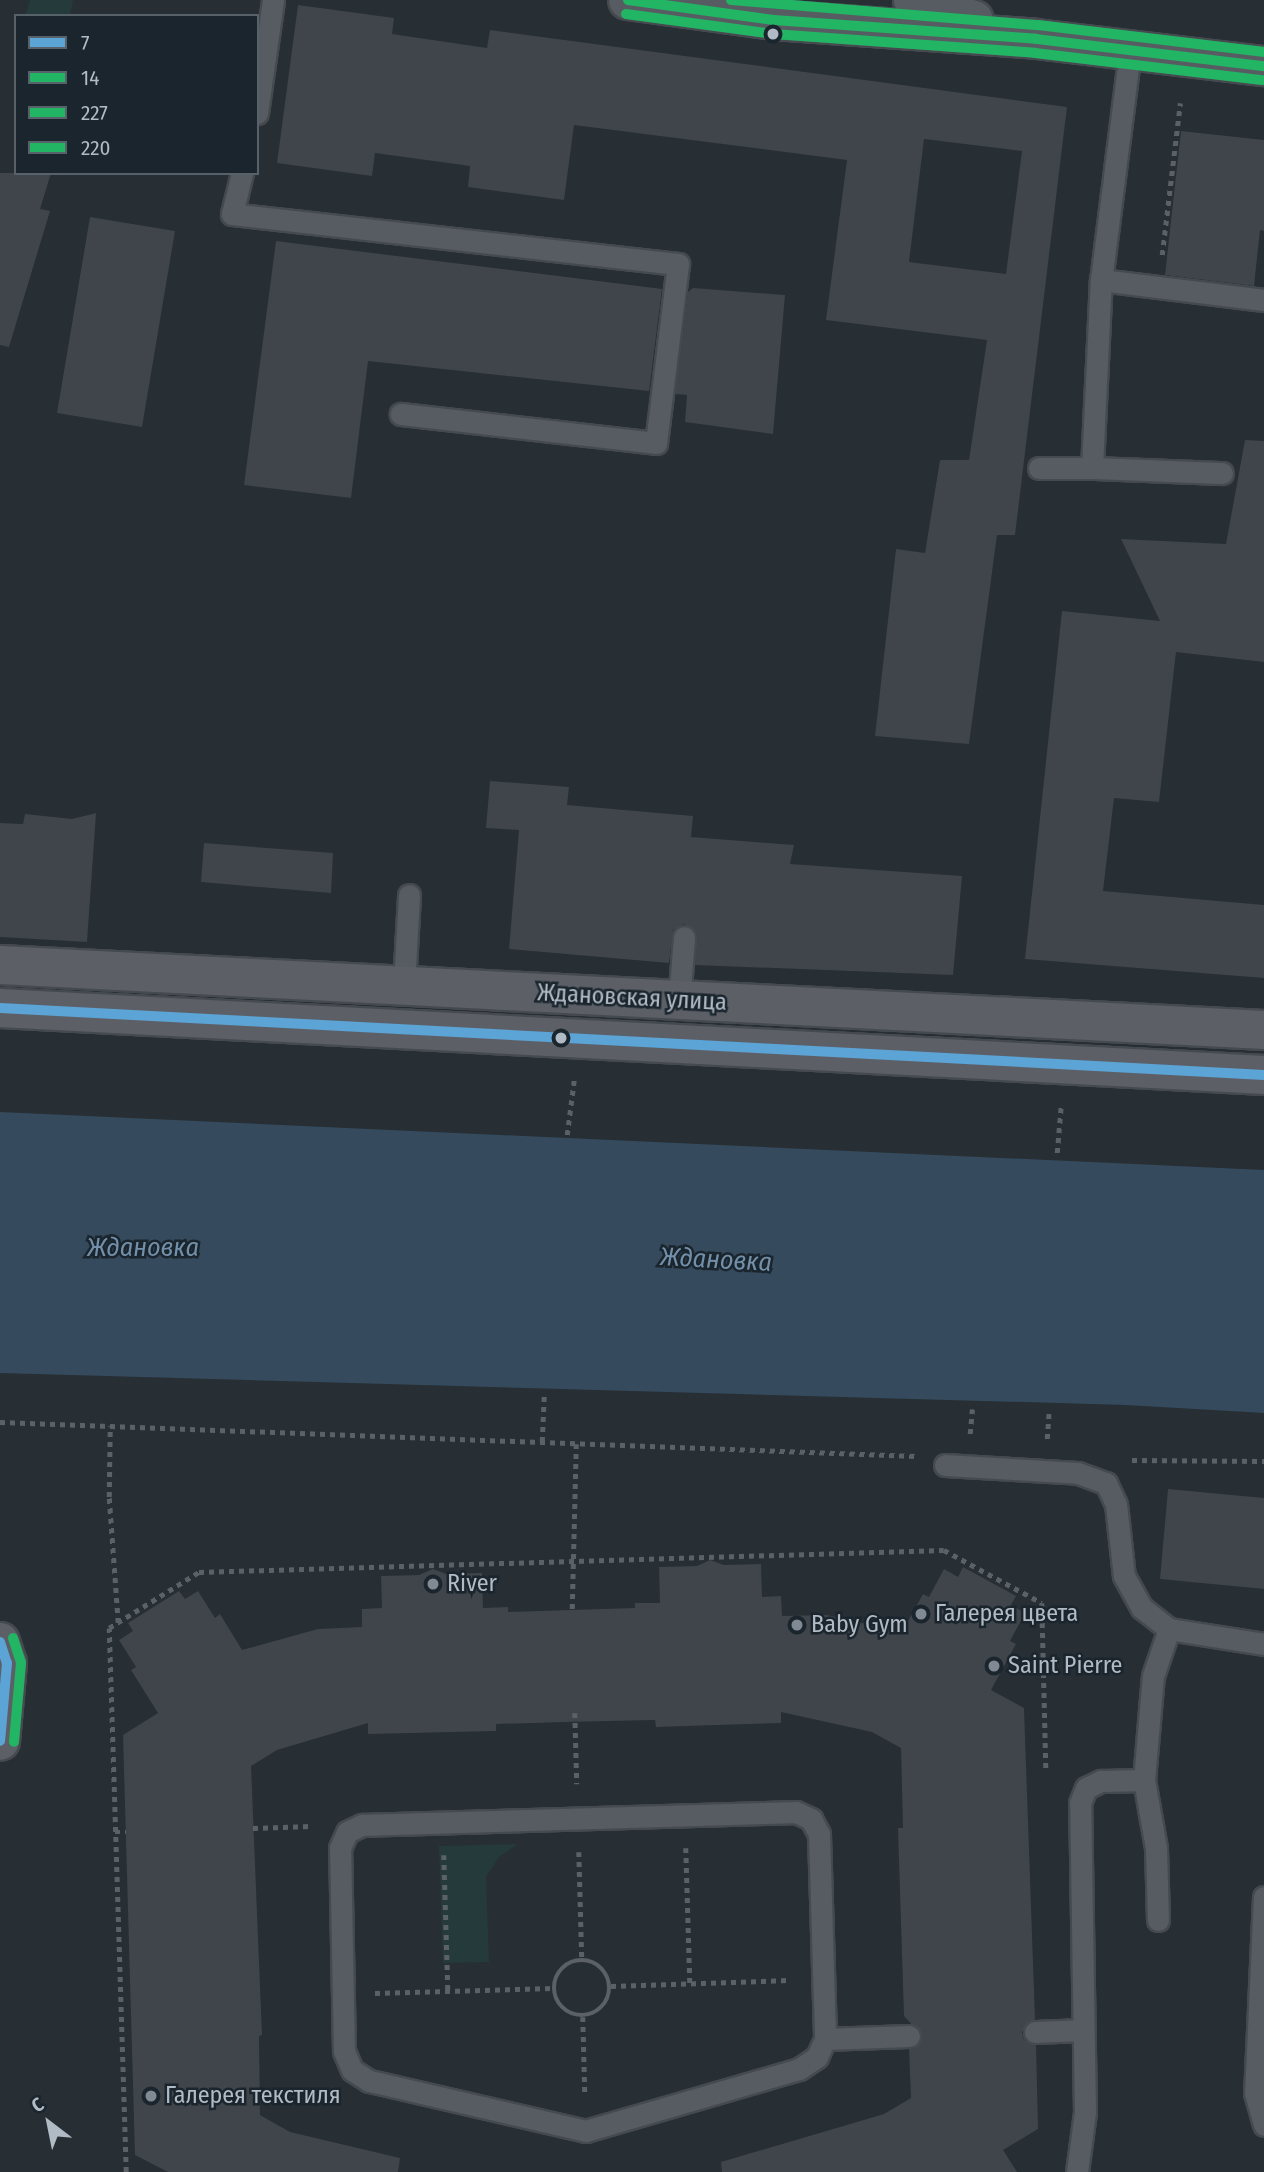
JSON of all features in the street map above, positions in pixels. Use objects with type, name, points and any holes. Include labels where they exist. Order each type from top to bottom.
[{"type":"main road","name":"Ждановская улица","points":[[0,965],[1264,1030]]},
{"type":"main road","name":"Ждановская улица","points":[[0,1008],[1264,1075]]},
{"type":"main road","points":[[0,1642],[7,1663],[0,1741]]},
{"type":"street","points":[[628,0],[774,20],[1036,39],[1264,66]]},
{"type":"street","points":[[913,0],[1036,39]]},
{"type":"lane","points":[[259,98],[272,0]]},
{"type":"lane","points":[[1092,468],[1101,280],[1130,51]]},
{"type":"lane","points":[[242,175],[232,214],[678,264],[656,443],[401,414]]},
{"type":"lane","points":[[1101,280],[1264,300]]},
{"type":"lane","points":[[1039,468],[1222,473]]},
{"type":"lane","points":[[404,985],[409,895]]},
{"type":"lane","points":[[679,1001],[684,937]]},
{"type":"lane","points":[[945,1465],[1077,1473],[1106,1483],[1116,1504],[1124,1576],[1142,1608],[1169,1629],[1264,1644]]},
{"type":"lane","points":[[1158,1920],[1156,1848],[1144,1780],[1153,1676],[1169,1629]]},
{"type":"lane","points":[[1077,2172],[1085,2112],[1080,1803],[1086,1788],[1101,1781],[1144,1780]]},
{"type":"lane","points":[[796,1812],[811,1819],[819,1834],[825,2039],[817,2057],[799,2069],[586,2131],[369,2081],[352,2070],[344,2051],[340,1848],[347,1832],[362,1825],[685,1815],[796,1812]]},
{"type":"lane","points":[[1264,1897],[1255,2093],[1264,2125]]},
{"type":"lane","points":[[1035,2032],[1082,2030]]},
{"type":"lane","points":[[825,2039],[909,2036]]},
{"type":"path","points":[[1158,287],[1180,103]]},
{"type":"path","points":[[567,1135],[576,1069]]},
{"type":"path","points":[[1056,1153],[1062,1094]]},
{"type":"path","points":[[542,1442],[544,1396]]},
{"type":"path","points":[[970,1434],[972,1409]]},
{"type":"path","points":[[1047,1436],[1049,1410]]},
{"type":"path","points":[[0,1422],[921,1456],[945,1465]]},
{"type":"path","points":[[110,1426],[109,1497],[118,1623]]},
{"type":"path","points":[[572,1609],[570,1561],[576,1444]]},
{"type":"path","points":[[1106,1483],[1129,1460],[1264,1461]]},
{"type":"path","points":[[125,2172],[109,1628],[199,1572],[944,1550],[1042,1603],[1046,1772]]},
{"type":"path","points":[[685,1815],[690,1983]]},
{"type":"path","points":[[443,1823],[448,1991]]},
{"type":"path","points":[[253,1828],[310,1826],[347,1832]]},
{"type":"path","points":[[116,1832],[126,1832]]},
{"type":"path","points":[[582,1959],[596,1962],[611,1986],[609,2001],[598,2012],[583,2017],[568,2013],[557,2003],[554,1988],[557,1973],[568,1963],[582,1959]]},
{"type":"path","points":[[611,1986],[823,1979]]},
{"type":"path","points":[[343,1994],[554,1988]]},
{"type":"path","points":[[583,2017],[586,2131]]},
{"type":"green space","points":[[30,0],[73,0],[70,14],[26,14]]},
{"type":"green space","points":[[518,1844],[499,1857],[486,1877],[489,1962],[443,1963],[439,1846]]},
{"type":"water","name":"Ждановка","points":[[0,1112],[1264,1170],[1264,1413],[1126,1405],[0,1373]]},
{"type":"building","points":[[298,5],[394,18],[392,34],[487,48],[490,30],[1067,107],[1015,535],[997,535],[969,744],[875,736],[896,549],[925,553],[940,460],[969,460],[987,340],[826,320],[847,160],[574,125],[564,200],[468,187],[470,166],[375,153],[372,176],[277,163]],"holes":[[[924,139],[1022,151],[1006,274],[909,262]]]},
{"type":"building","points":[[1181,131],[1264,140],[1264,231],[1260,230],[1254,286],[1165,275]]},
{"type":"building","points":[[0,173],[50,175],[40,209],[50,211],[9,347],[0,345]]},
{"type":"building","points":[[90,217],[175,231],[142,427],[57,413]]},
{"type":"building","points":[[276,241],[662,289],[649,391],[368,361],[351,498],[244,485]]},
{"type":"building","points":[[693,288],[785,295],[773,434],[685,422],[687,395],[675,394],[688,292]]},
{"type":"building","points":[[1245,440],[1264,441],[1264,662],[1176,652],[1159,802],[1114,798],[1103,891],[1264,905],[1264,978],[1025,959],[1062,611],[1160,621],[1121,539],[1226,544]]},
{"type":"building","points":[[490,781],[569,787],[567,805],[693,816],[691,837],[794,845],[790,864],[962,876],[953,975],[695,965],[696,932],[684,924],[673,930],[669,963],[509,949],[519,830],[486,828]]},
{"type":"building","points":[[96,813],[87,942],[0,937],[0,823],[23,824],[25,814],[72,819]]},
{"type":"building","points":[[204,843],[333,853],[331,893],[201,882]]},
{"type":"building","points":[[1168,1489],[1264,1498],[1264,1589],[1160,1579]]},
{"type":"building","points":[[710,1560],[724,1565],[761,1564],[762,1597],[781,1596],[782,1616],[827,1615],[902,1632],[923,1594],[929,1597],[944,1569],[958,1577],[963,1567],[1016,1596],[1011,1605],[1025,1613],[1010,1641],[1016,1644],[991,1690],[1024,1708],[1035,2019],[1022,2032],[1024,2040],[1036,2045],[1038,2129],[1003,2150],[1017,2172],[722,2172],[721,2162],[884,2114],[911,2098],[909,2049],[922,2036],[904,2016],[898,1828],[903,1828],[901,1748],[872,1732],[781,1712],[781,1723],[656,1727],[655,1720],[564,1722],[496,1724],[496,1731],[368,1734],[368,1723],[277,1750],[251,1766],[262,2035],[259,2036],[260,2115],[290,2132],[400,2158],[398,2172],[168,2172],[135,2155],[123,1735],[158,1713],[131,1670],[136,1667],[119,1640],[133,1631],[128,1623],[179,1591],[185,1599],[198,1591],[215,1618],[220,1614],[242,1650],[318,1629],[362,1627],[362,1609],[382,1608],[381,1576],[419,1575],[433,1569],[446,1574],[482,1573],[483,1608],[508,1607],[508,1612],[635,1608],[635,1603],[660,1603],[659,1567],[697,1566]]},
{"type":"transit line","name":"220","points":[[628,0],[774,20],[1036,39],[1264,66]]},
{"type":"transit line","name":"227","points":[[731,0],[1038,25],[1264,52]]},
{"type":"transit line","name":"14","points":[[626,14],[773,34],[1035,53],[1262,80]]},
{"type":"transit line","name":"7","points":[[0,1008],[1264,1075]]},
{"type":"transit line","name":"227","points":[[13,1638],[21,1663],[14,1742]]},
{"type":"transit line","name":"7","points":[[0,1642],[7,1663],[0,1741]]},
{"type":"place","name":"River","points":[[433,1584]]},
{"type":"place","name":"Галерея цвета","points":[[921,1614]]},
{"type":"place","name":"Baby Gym","points":[[797,1625]]},
{"type":"place","name":"Saint Pierre","points":[[994,1666]]},
{"type":"place","name":"Галерея текстиля","points":[[151,2096]]}]
